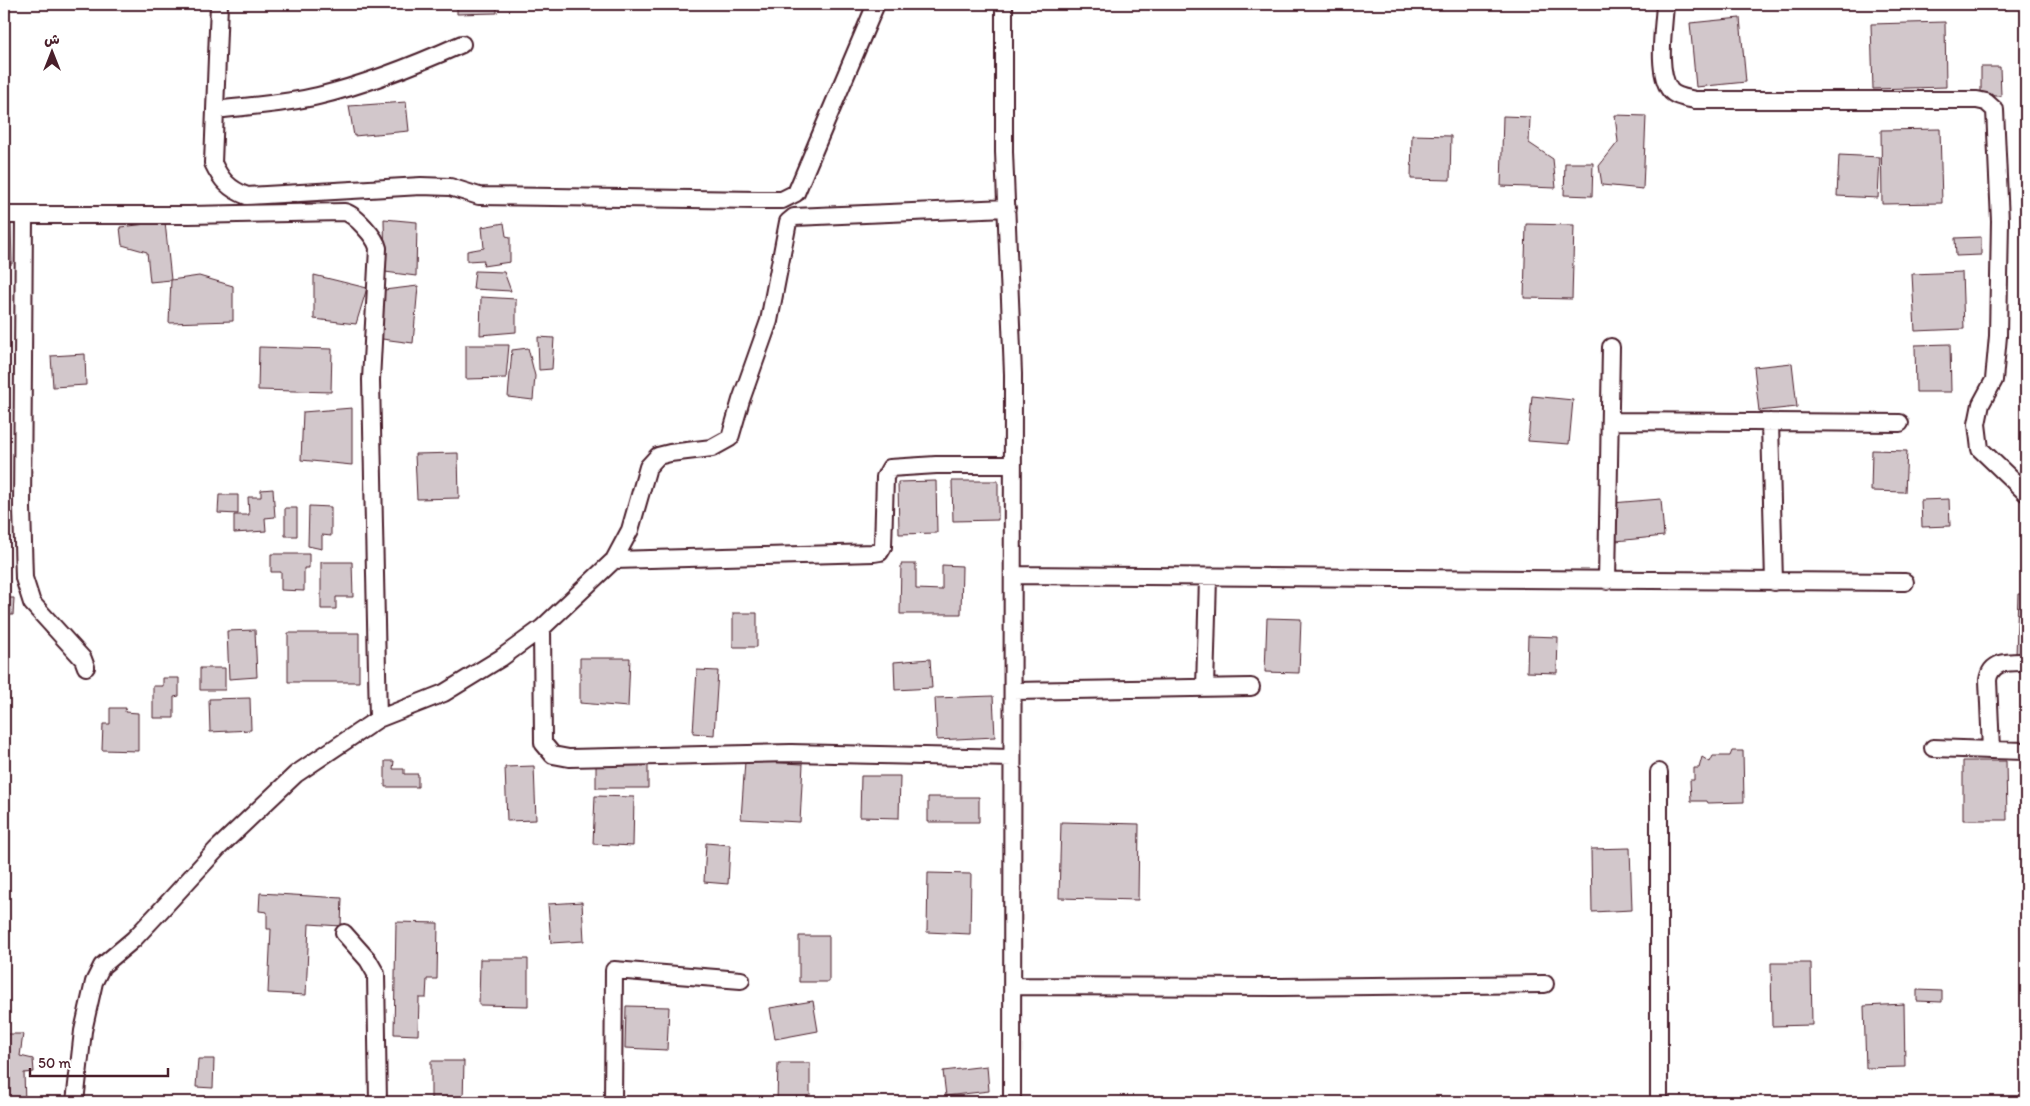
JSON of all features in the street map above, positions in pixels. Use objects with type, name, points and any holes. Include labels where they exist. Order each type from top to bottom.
[{"type":"street","points":[[219,4],[213,163],[228,186],[247,196],[428,186],[450,187],[479,196],[782,200],[796,193],[801,184],[812,152],[876,4]]},
{"type":"street","points":[[1004,4],[1004,152],[1013,374],[1012,1102]]},
{"type":"street","points":[[1665,4],[1662,67],[1670,90],[1679,96],[1695,100],[1977,100],[1986,102],[1995,110],[2000,221],[1998,336],[1994,380],[1981,404],[1977,424],[1980,449],[2026,493]]},
{"type":"street","points":[[215,110],[284,102],[316,96],[399,71],[462,44]]},
{"type":"street","points":[[75,1102],[83,1031],[94,982],[102,966],[134,938],[217,849],[296,774],[378,720],[444,693],[501,658],[542,628],[614,560],[630,530],[648,467],[658,456],[712,448],[730,438],[741,400],[769,321],[788,222],[794,217],[1007,208]]},
{"type":"street","points":[[4,216],[170,216],[344,212],[353,215],[376,240],[378,248],[371,380],[378,720]]},
{"type":"street","points":[[24,216],[22,508],[24,578],[32,603],[83,660],[86,667]]},
{"type":"street","points":[[1607,581],[1612,347]]},
{"type":"street","points":[[1611,421],[1900,423]]},
{"type":"street","points":[[1770,422],[1774,582]]},
{"type":"street","points":[[614,560],[880,552],[883,547],[885,477],[890,468],[936,465],[1012,465]]},
{"type":"street","points":[[1013,575],[1905,582]]},
{"type":"street","points":[[1205,688],[1208,577]]},
{"type":"street","points":[[542,628],[543,743],[553,755],[569,758],[791,753],[1012,758]]},
{"type":"street","points":[[1991,750],[1989,673],[1994,666],[2006,662],[2026,662]]},
{"type":"street","points":[[1013,690],[1251,688]]},
{"type":"street","points":[[1933,748],[2026,751]]},
{"type":"street","points":[[1658,772],[1659,1102]]},
{"type":"street","points":[[344,933],[368,960],[376,974],[378,1102]]},
{"type":"street","points":[[613,1102],[614,970],[741,980]]},
{"type":"street","points":[[1013,986],[1281,987],[1545,984]]},
{"type":"building","points":[[457,4],[497,4],[497,13],[457,14]]},
{"type":"building","points":[[1983,4],[2007,4],[2007,9],[1983,9]]},
{"type":"building","points":[[1740,18],[1746,82],[1696,87],[1690,23]]},
{"type":"building","points":[[1945,22],[1946,87],[1873,89],[1871,24]]},
{"type":"building","points":[[1981,67],[2000,67],[2001,96],[1981,96]]},
{"type":"building","points":[[406,102],[409,131],[354,136],[349,106]]},
{"type":"building","points":[[1615,115],[1646,116],[1643,189],[1602,185],[1599,166],[1618,142]]},
{"type":"building","points":[[1503,116],[1530,117],[1529,143],[1553,159],[1556,188],[1501,186]]},
{"type":"building","points":[[1940,129],[1942,203],[1882,204],[1881,130]]},
{"type":"building","points":[[1412,135],[1451,136],[1450,180],[1411,179]]},
{"type":"building","points":[[1839,155],[1880,157],[1878,198],[1837,196]]},
{"type":"building","points":[[1565,163],[1593,163],[1592,196],[1564,195]]},
{"type":"building","points":[[384,219],[417,222],[416,276],[385,272]]},
{"type":"building","points":[[165,222],[171,280],[150,282],[147,252],[122,245],[120,227]]},
{"type":"building","points":[[11,223],[12,264],[4,264],[4,224]]},
{"type":"building","points":[[504,223],[506,236],[510,237],[510,262],[483,266],[484,260],[467,261],[467,251],[484,248],[482,227]]},
{"type":"building","points":[[1526,224],[1574,225],[1572,299],[1524,298]]},
{"type":"building","points":[[1981,237],[1981,255],[1956,256],[1955,238]]},
{"type":"building","points":[[475,271],[504,272],[511,291],[473,289]]},
{"type":"building","points":[[1962,272],[1964,329],[1915,331],[1912,274]]},
{"type":"building","points":[[314,275],[367,288],[356,324],[314,319]]},
{"type":"building","points":[[199,276],[233,286],[233,321],[169,323],[171,280]]},
{"type":"building","points":[[418,286],[413,343],[382,339],[384,290]]},
{"type":"building","points":[[481,297],[516,299],[516,332],[480,335]]},
{"type":"building","points":[[538,337],[554,338],[552,369],[539,370]]},
{"type":"building","points":[[1950,344],[1951,392],[1916,392],[1915,345]]},
{"type":"building","points":[[466,345],[509,345],[506,378],[466,379]]},
{"type":"building","points":[[259,347],[332,349],[331,392],[258,390]]},
{"type":"building","points":[[528,348],[535,376],[533,400],[508,397],[512,350]]},
{"type":"building","points":[[85,354],[86,385],[53,387],[51,356]]},
{"type":"building","points":[[1792,363],[1797,407],[1759,411],[1754,367]]},
{"type":"building","points":[[1532,396],[1573,400],[1569,444],[1528,441]]},
{"type":"building","points":[[352,408],[352,465],[301,460],[303,412]]},
{"type":"building","points":[[1872,450],[1907,451],[1905,492],[1871,491]]},
{"type":"building","points":[[458,453],[459,498],[417,499],[415,454]]},
{"type":"building","points":[[936,481],[937,533],[899,534],[898,482]]},
{"type":"building","points":[[952,481],[998,481],[998,520],[953,521]]},
{"type":"building","points":[[273,489],[275,517],[265,518],[266,531],[234,533],[234,515],[249,515],[248,497],[261,497],[261,490]]},
{"type":"building","points":[[219,495],[238,495],[238,514],[218,513]]},
{"type":"building","points":[[1661,499],[1664,536],[1616,541],[1612,503]]},
{"type":"building","points":[[1949,499],[1950,526],[1922,527],[1921,500]]},
{"type":"building","points":[[309,506],[331,507],[331,536],[322,535],[322,549],[308,546]]},
{"type":"building","points":[[285,508],[297,508],[297,536],[285,536]]},
{"type":"building","points":[[271,554],[309,554],[309,568],[304,568],[304,591],[281,590],[281,572],[271,572]]},
{"type":"building","points":[[321,562],[352,562],[353,597],[336,597],[336,609],[321,609]]},
{"type":"building","points":[[901,564],[916,564],[916,589],[942,590],[942,565],[962,566],[961,614],[900,614]]},
{"type":"building","points":[[2018,594],[2026,594],[2026,655],[2016,655]]},
{"type":"building","points":[[4,598],[14,598],[13,615],[4,615]]},
{"type":"building","points":[[733,613],[757,613],[757,647],[733,647]]},
{"type":"building","points":[[1267,618],[1301,619],[1299,673],[1265,672]]},
{"type":"building","points":[[255,630],[257,677],[229,679],[227,631]]},
{"type":"building","points":[[288,633],[359,633],[359,682],[288,682]]},
{"type":"building","points":[[1528,636],[1558,637],[1557,673],[1527,672]]},
{"type":"building","points":[[580,658],[630,658],[628,707],[580,703]]},
{"type":"building","points":[[930,659],[932,688],[895,690],[894,662]]},
{"type":"building","points":[[200,668],[225,668],[225,690],[200,690]]},
{"type":"building","points":[[697,670],[718,671],[714,735],[693,733]]},
{"type":"building","points":[[163,678],[179,678],[179,696],[174,697],[174,718],[153,718],[153,686],[163,686]]},
{"type":"building","points":[[993,696],[995,737],[937,740],[935,698]]},
{"type":"building","points":[[250,698],[251,730],[210,732],[209,699]]},
{"type":"building","points":[[110,708],[126,708],[125,712],[138,713],[138,751],[102,750],[103,724],[110,724]]},
{"type":"building","points":[[1732,751],[1743,751],[1744,802],[1708,803],[1707,801],[1691,801],[1690,780],[1694,780],[1694,768],[1699,768],[1702,757],[1710,762],[1713,756],[1730,756]]},
{"type":"building","points":[[385,761],[394,761],[393,769],[404,769],[404,774],[418,774],[418,787],[385,787]]},
{"type":"building","points":[[745,761],[803,764],[800,822],[741,819]]},
{"type":"building","points":[[1963,761],[2006,761],[2007,820],[1963,820]]},
{"type":"building","points":[[596,765],[648,765],[648,788],[596,788]]},
{"type":"building","points":[[534,766],[536,820],[507,821],[505,767]]},
{"type":"building","points":[[2024,769],[2026,769],[2025,819]]},
{"type":"building","points":[[861,776],[900,776],[899,818],[860,817]]},
{"type":"building","points":[[595,796],[634,797],[633,846],[593,844]]},
{"type":"building","points":[[928,797],[979,797],[979,822],[928,822]]},
{"type":"building","points":[[1061,822],[1139,824],[1138,900],[1059,898]]},
{"type":"building","points":[[706,843],[730,845],[728,884],[704,882]]},
{"type":"building","points":[[1630,848],[1632,910],[1592,912],[1591,849]]},
{"type":"building","points":[[928,873],[971,874],[970,934],[927,932]]},
{"type":"building","points":[[260,893],[342,898],[341,926],[309,924],[306,995],[268,993],[271,929],[267,929],[267,912],[259,911]]},
{"type":"building","points":[[582,902],[584,941],[551,943],[548,904]]},
{"type":"building","points":[[396,922],[438,923],[437,979],[427,979],[426,998],[419,998],[418,1035],[394,1034]]},
{"type":"building","points":[[799,936],[829,936],[829,982],[799,982]]},
{"type":"building","points":[[480,959],[528,959],[528,1006],[479,1005]]},
{"type":"building","points":[[1771,963],[1811,963],[1812,1025],[1772,1026]]},
{"type":"building","points":[[1917,990],[1942,991],[1942,1002],[1917,1001]]},
{"type":"building","points":[[813,1001],[818,1031],[775,1039],[770,1008]]},
{"type":"building","points":[[1904,1004],[1905,1067],[1866,1068],[1864,1006]]},
{"type":"building","points":[[626,1006],[669,1007],[667,1050],[625,1048]]},
{"type":"building","points":[[4,1034],[23,1034],[20,1056],[33,1059],[34,1072],[24,1073],[25,1102],[4,1102]]},
{"type":"building","points":[[198,1059],[214,1059],[213,1088],[196,1087]]},
{"type":"building","points":[[431,1061],[464,1061],[463,1102],[431,1102]]},
{"type":"building","points":[[778,1063],[810,1063],[810,1102],[777,1102]]},
{"type":"building","points":[[987,1066],[989,1091],[946,1096],[943,1071]]},
{"type":"building","points":[[742,1099],[742,1102],[711,1102]]}]
